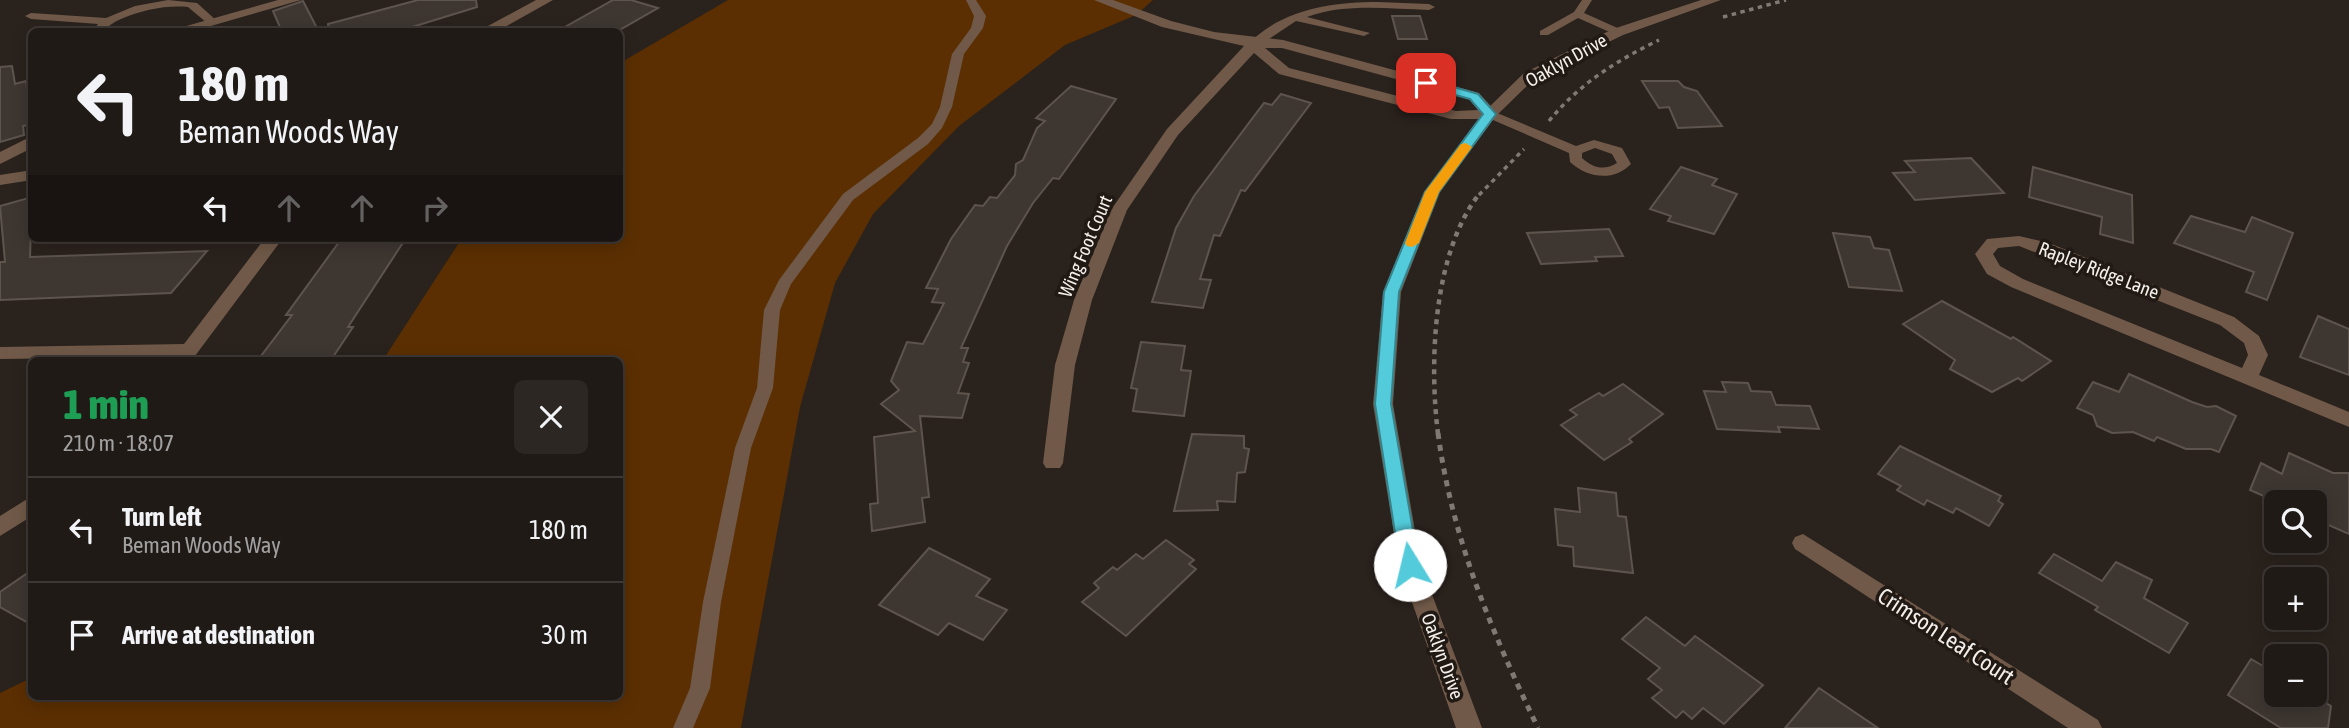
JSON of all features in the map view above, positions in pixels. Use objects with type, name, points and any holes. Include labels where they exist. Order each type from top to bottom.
[{"type":"street","points":[[186,28],[294,0]]},
{"type":"street","points":[[492,28],[546,0]]},
{"type":"street","points":[[1101,0],[1136,15],[1253,45],[1283,44],[1474,96],[1490,114]]},
{"type":"street","name":"Oaklyn Drive","points":[[1469,728],[1410,565],[1383,404],[1392,292],[1432,192],[1490,114],[1529,76],[1618,32],[1714,0]]},
{"type":"street","points":[[1253,45],[1284,71],[1456,116],[1490,114]]},
{"type":"street","name":"Wing Foot Court","points":[[1054,463],[1065,366],[1083,300],[1119,210],[1172,132],[1253,45]]},
{"type":"street","points":[[0,159],[28,143]]},
{"type":"street","points":[[0,180],[28,176]]},
{"type":"street","name":"Rapley Ridge Lane","points":[[2248,378],[2258,355],[2252,340],[2227,321],[2043,247],[2019,241],[1993,243],[1984,254],[1993,270],[2017,284],[2349,420]]},
{"type":"street","points":[[0,353],[186,355],[271,242]]},
{"type":"street","points":[[0,528],[28,507]]},
{"type":"street","name":"Crimson Leaf Court","points":[[1802,543],[2089,728]]},
{"type":"lane","points":[[683,728],[700,688],[712,602],[743,448],[765,388],[772,310],[784,283],[848,197],[923,141],[938,125],[946,107],[958,54],[977,28],[980,16],[971,0]]},
{"type":"lane","points":[[1544,33],[1578,14],[1587,0]]},
{"type":"lane","points":[[101,28],[106,22],[148,5],[177,1],[199,8],[211,21]]},
{"type":"lane","points":[[1253,45],[1295,18],[1322,9],[1356,6],[1429,8]]},
{"type":"lane","points":[[1578,14],[1618,32]]},
{"type":"lane","points":[[31,16],[106,22]]},
{"type":"lane","points":[[1295,18],[1364,33]]},
{"type":"lane","points":[[1490,114],[1576,151]]},
{"type":"path","points":[[1714,19],[1786,0]]},
{"type":"path","points":[[1538,728],[1504,659],[1461,551],[1441,473],[1434,399],[1442,288],[1453,242],[1466,212],[1538,135],[1557,110],[1600,72],[1663,38]]},
{"type":"shaded area","points":[[728,0],[1153,0],[1136,15],[1065,45],[959,126],[873,214],[835,283],[800,407],[741,728],[0,728],[0,693],[28,679],[28,700],[623,700],[623,357],[385,357],[459,242],[623,242],[623,61]]},
{"type":"building","points":[[418,0],[476,0],[477,7],[409,28],[328,28],[328,24]]},
{"type":"building","points":[[613,0],[631,0],[658,8],[623,28],[563,28]]},
{"type":"building","points":[[303,1],[317,28],[280,28],[273,11]]},
{"type":"building","points":[[1392,16],[1420,16],[1427,39],[1398,39]]},
{"type":"building","points":[[12,66],[15,84],[26,81],[28,125],[23,126],[24,135],[0,142],[0,67]]},
{"type":"building","points":[[1642,81],[1678,81],[1684,87],[1697,91],[1722,126],[1678,128],[1669,107],[1659,108]]},
{"type":"building","points":[[1071,86],[1116,99],[1059,179],[1053,178],[1033,203],[1007,246],[961,348],[968,348],[963,362],[969,363],[958,393],[969,394],[962,418],[920,416],[929,497],[922,498],[925,522],[872,531],[870,504],[878,503],[874,437],[915,431],[881,404],[899,390],[891,381],[907,342],[923,344],[944,303],[932,302],[938,289],[926,288],[951,239],[975,205],[983,206],[990,197],[997,198],[1015,175],[1016,164],[1023,160],[1037,128],[1045,121],[1036,118]]},
{"type":"building","points":[[1281,94],[1311,103],[1245,191],[1241,190],[1220,236],[1214,235],[1200,279],[1211,280],[1203,308],[1152,302],[1176,228],[1194,196],[1264,103],[1272,105]]},
{"type":"building","points":[[1971,158],[2004,193],[1915,200],[1893,173],[1915,172],[1905,161]]},
{"type":"building","points":[[1681,167],[1717,179],[1712,185],[1737,194],[1714,234],[1668,221],[1671,216],[1650,209]]},
{"type":"building","points":[[2033,167],[2132,195],[2133,243],[2100,234],[2102,217],[2029,197]]},
{"type":"building","points":[[28,198],[30,257],[207,251],[171,293],[0,300],[0,262],[5,262],[0,206]]},
{"type":"building","points":[[2191,216],[2245,232],[2252,217],[2293,233],[2267,300],[2246,292],[2254,272],[2174,243]]},
{"type":"building","points":[[1609,229],[1623,256],[1595,257],[1597,261],[1541,264],[1527,233]]},
{"type":"building","points":[[1833,233],[1870,237],[1874,248],[1889,250],[1902,291],[1849,287]]},
{"type":"building","points":[[339,242],[403,242],[348,327],[353,327],[333,357],[261,356],[292,315],[286,315]]},
{"type":"building","points":[[1942,301],[2011,339],[2013,337],[2051,361],[2022,381],[2018,378],[1992,392],[1950,369],[1955,360],[1903,324]]},
{"type":"building","points":[[2318,316],[2349,329],[2349,375],[2300,357]]},
{"type":"building","points":[[1141,342],[1185,346],[1181,370],[1191,371],[1184,416],[1133,411],[1137,389],[1131,388]]},
{"type":"building","points":[[2129,374],[2192,402],[2207,407],[2216,406],[2236,416],[2219,452],[2211,449],[2186,449],[2157,437],[2154,441],[2133,432],[2112,433],[2097,426],[2093,415],[2077,408],[2093,382],[2119,392]]},
{"type":"building","points":[[1722,382],[1748,383],[1751,391],[1771,392],[1776,405],[1810,406],[1819,429],[1778,427],[1780,432],[1717,429],[1704,391],[1726,392]]},
{"type":"building","points":[[1623,384],[1663,414],[1629,439],[1632,442],[1604,460],[1561,425],[1577,415],[1570,410],[1599,393],[1603,396]]},
{"type":"building","points":[[1192,434],[1244,436],[1244,448],[1249,449],[1245,472],[1237,473],[1235,502],[1217,501],[1218,510],[1174,511]]},
{"type":"building","points":[[1900,446],[2001,496],[1998,501],[2003,504],[1989,526],[1956,508],[1953,513],[1927,500],[1924,505],[1897,490],[1901,486],[1878,474]]},
{"type":"building","points":[[2289,453],[2333,473],[2349,473],[2349,534],[2327,524],[2327,490],[2264,490],[2264,496],[2250,490],[2261,463],[2282,474]]},
{"type":"building","points":[[1578,488],[1616,493],[1618,516],[1626,517],[1633,573],[1574,566],[1573,547],[1558,545],[1555,509],[1580,512]]},
{"type":"building","points":[[1166,540],[1194,560],[1189,564],[1196,569],[1126,636],[1082,602],[1099,588],[1094,583],[1113,567],[1117,570],[1136,554],[1143,559]]},
{"type":"building","points":[[929,548],[990,579],[976,596],[1007,610],[983,640],[949,623],[938,635],[879,605]]},
{"type":"building","points":[[2054,554],[2102,581],[2116,562],[2152,580],[2144,598],[2188,623],[2169,653],[2095,610],[2098,607],[2039,573]]},
{"type":"building","points":[[28,573],[28,623],[0,607],[0,592]]},
{"type":"building","points":[[1646,617],[1685,646],[1695,636],[1763,685],[1724,724],[1703,708],[1692,719],[1683,711],[1676,718],[1652,698],[1662,690],[1648,679],[1660,668],[1622,639]]},
{"type":"building","points":[[2251,659],[2264,666],[2264,707],[2327,707],[2327,704],[2331,706],[2328,728],[2281,728],[2228,695]]},
{"type":"building","points":[[1819,688],[1878,728],[1785,728]]},
{"type":"slow traffic","points":[[1412,243],[1432,192],[1466,147]]},
{"type":"route","points":[[1410,565],[1383,404],[1392,292],[1432,192],[1490,114],[1474,96],[1426,83]]}]
